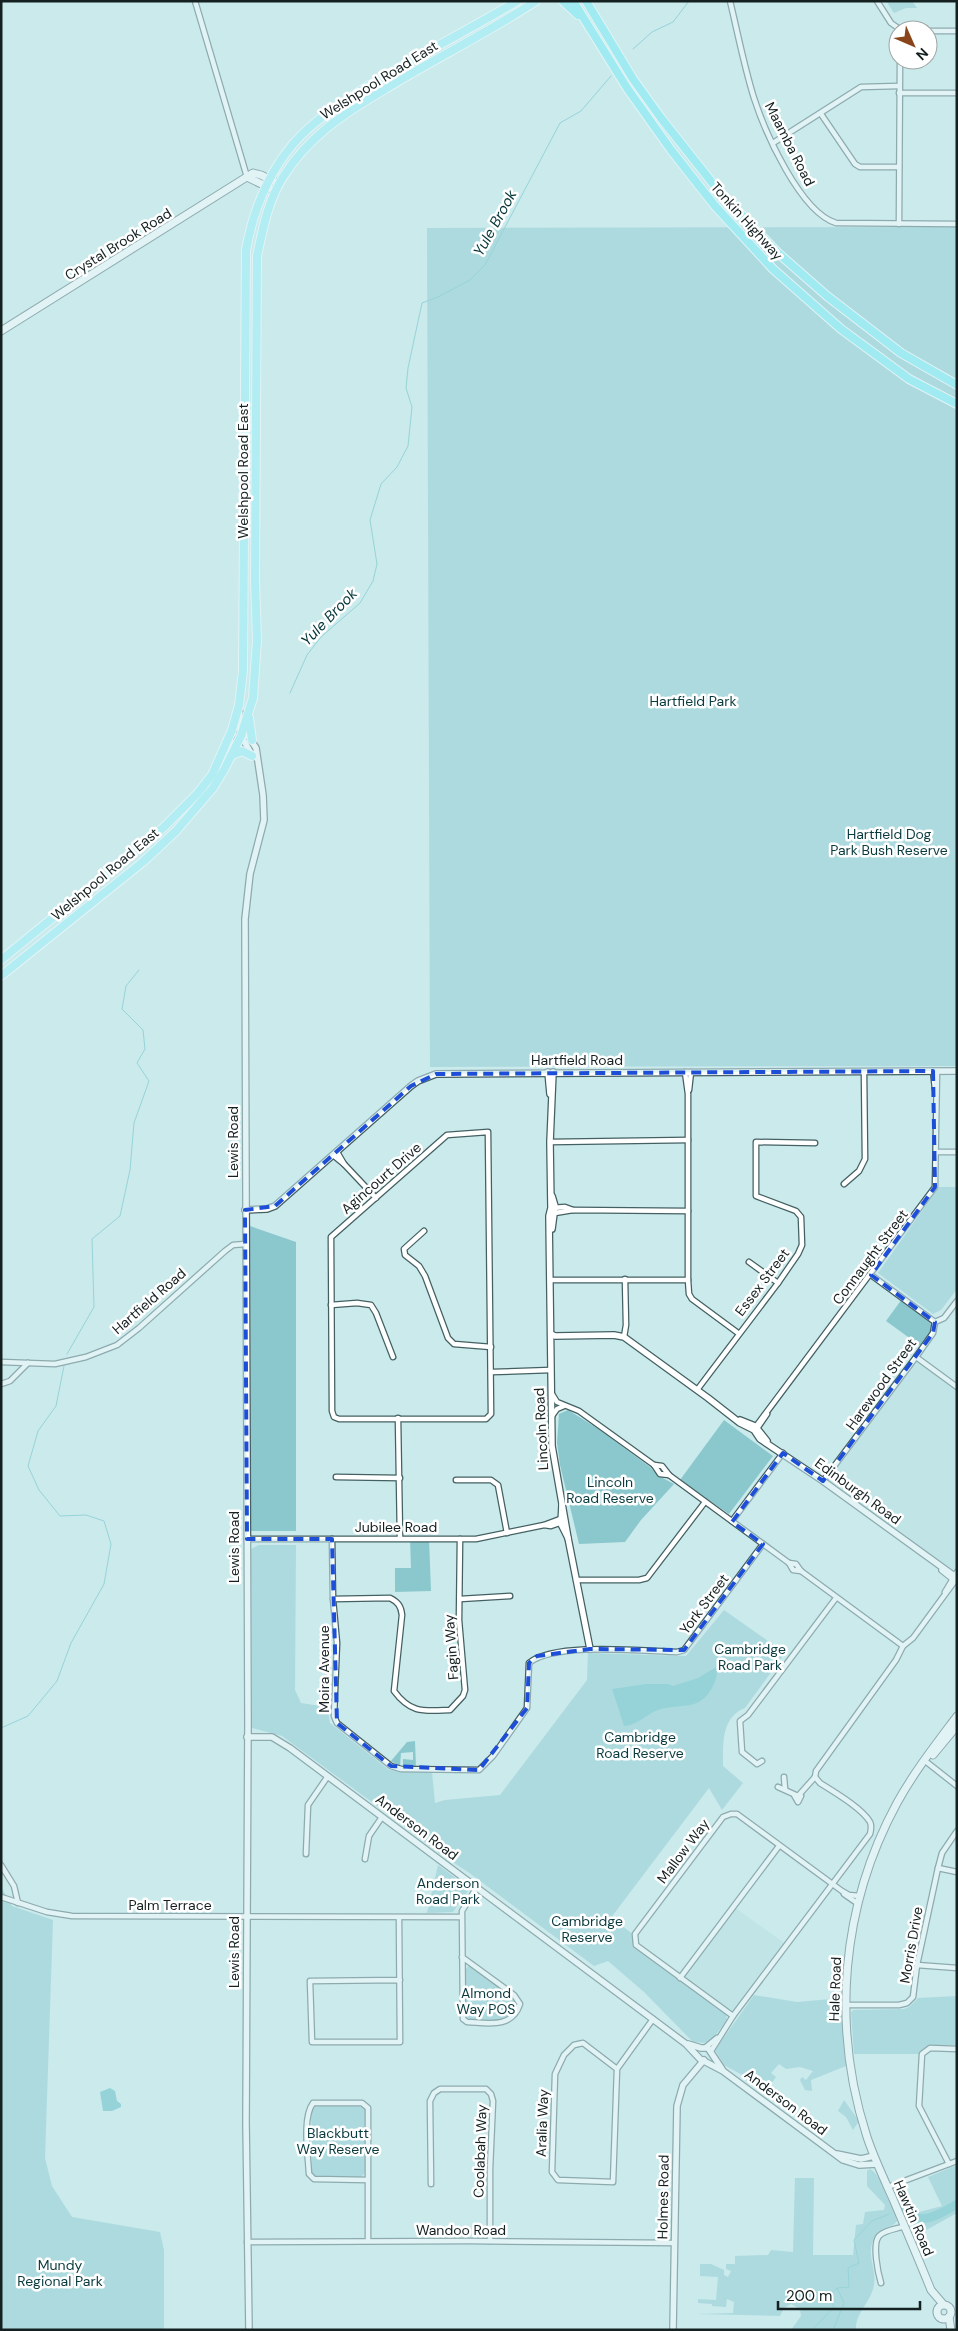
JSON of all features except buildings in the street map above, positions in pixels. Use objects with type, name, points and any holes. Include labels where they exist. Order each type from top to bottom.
[{"type":"highway","points":[[563,1],[591,29]]},
{"type":"highway","name":"Tonkin Highway","points":[[573,1],[628,88],[671,150],[715,206],[774,269],[849,335],[908,379],[957,404]]},
{"type":"highway","name":"Tonkin Highway","points":[[586,1],[633,79],[718,190],[778,252],[827,296],[901,353],[957,386]]},
{"type":"main road","name":"Welshpool Road East","points":[[1,960],[164,827],[197,794],[212,775],[221,759],[239,705],[244,644],[246,250],[254,214],[267,182],[294,143],[324,115],[385,76],[517,1]]},
{"type":"main road","name":"Welshpool Road East","points":[[2,972],[144,861],[176,831],[213,788],[241,736],[249,711],[256,675],[255,570],[258,256],[263,226],[278,187],[305,148],[340,116],[411,72],[536,1]]},
{"type":"main road","points":[[247,177],[278,187]]},
{"type":"main road","name":"Crystal Brook Road","points":[[1,331],[247,177]]},
{"type":"main road","points":[[249,711],[252,740]]},
{"type":"main road","points":[[231,756],[242,751],[252,756]]},
{"type":"main road","name":"Hale Road","points":[[874,2156],[854,2086],[846,2030],[847,1958],[858,1899],[887,1826],[925,1762],[957,1716]]},
{"type":"main road","name":"Hale Road","points":[[925,1762],[957,1726]]},
{"type":"main road","name":"Hawtin Road","points":[[874,2156],[931,2290],[938,2315],[942,2318]]},
{"type":"main road","name":"Hawtin Road","points":[[931,2290],[949,2306]]},
{"type":"main road","points":[[937,2310],[949,2306],[952,2315],[951,2330]]},
{"type":"main road","points":[[947,2330],[942,2318],[952,2315]]},
{"type":"street","points":[[195,1],[247,177]]},
{"type":"street","name":"Maamba Road","points":[[730,1],[754,98],[787,170],[807,201],[827,221],[836,224],[957,224]]},
{"type":"street","points":[[877,1],[889,20]]},
{"type":"street","points":[[938,31],[957,31]]},
{"type":"street","points":[[899,224],[900,70]]},
{"type":"street","points":[[774,143],[862,88],[868,86],[899,86]]},
{"type":"street","points":[[899,93],[957,93]]},
{"type":"street","points":[[821,114],[854,164],[860,167],[899,167]]},
{"type":"street","name":"Lewis Road","points":[[239,705],[238,723],[241,736],[257,766]]},
{"type":"street","points":[[221,759],[229,746],[241,736],[248,736],[252,740]]},
{"type":"street","name":"Lewis Road","points":[[248,2330],[245,920],[250,874],[264,820],[263,794],[257,766],[256,748],[252,740]]},
{"type":"street","name":"Connaught Street","points":[[755,1428],[932,1194],[936,1180],[937,1152],[935,1071]]},
{"type":"street","name":"Hartfield Road","points":[[245,1210],[267,1209],[274,1206],[412,1086],[431,1075],[550,1072],[957,1071]]},
{"type":"street","name":"Lincoln Road","points":[[550,1072],[551,1188],[554,1209],[549,1216],[551,1236],[550,1309],[554,1334],[551,1352],[552,1446],[565,1514],[562,1521],[568,1528],[568,1538],[590,1649]]},
{"type":"street","points":[[688,1072],[689,1294],[692,1299],[738,1333]]},
{"type":"street","points":[[844,1184],[860,1171],[865,1159],[864,1072]]},
{"type":"street","name":"Agincourt Drive","points":[[488,1132],[492,1372],[491,1414],[486,1420],[339,1419],[334,1416],[332,1411],[331,1305],[331,1238],[447,1135],[488,1132]]},
{"type":"street","points":[[550,1142],[688,1140]]},
{"type":"street","name":"Essex Street","points":[[697,1390],[738,1333],[778,1283],[802,1245],[801,1218],[796,1211],[756,1196],[756,1142],[815,1143]]},
{"type":"street","points":[[937,1152],[957,1152]]},
{"type":"street","points":[[335,1153],[376,1198]]},
{"type":"street","points":[[554,1209],[565,1207],[572,1210],[688,1211]]},
{"type":"street","points":[[424,1231],[404,1248],[405,1255],[419,1266],[425,1276],[448,1338],[454,1344],[491,1347]]},
{"type":"street","name":"Hartfield Road","points":[[1,1362],[55,1364],[86,1357],[117,1345],[139,1328],[225,1251],[233,1245],[245,1244]]},
{"type":"street","points":[[749,1262],[778,1283]]},
{"type":"street","points":[[871,1275],[935,1322]]},
{"type":"street","points":[[554,1334],[614,1335],[624,1337],[626,1325],[625,1279]]},
{"type":"street","points":[[551,1280],[688,1280]]},
{"type":"street","name":"Harewood Street","points":[[823,1481],[933,1333],[935,1322],[944,1318],[957,1301]]},
{"type":"street","points":[[331,1305],[357,1303],[371,1305],[393,1357]]},
{"type":"street","name":"Edinburgh Road","points":[[624,1337],[738,1420],[740,1424],[755,1428],[760,1439],[783,1453],[931,1560],[955,1575]]},
{"type":"street","points":[[916,1357],[957,1387]]},
{"type":"street","points":[[1,1384],[10,1381],[28,1363]]},
{"type":"street","points":[[492,1372],[551,1370]]},
{"type":"street","points":[[552,1391],[555,1400],[561,1406]]},
{"type":"street","points":[[552,1405],[571,1406],[579,1411],[654,1465],[660,1474],[669,1476],[788,1562],[796,1564],[801,1571],[836,1598],[904,1646]]},
{"type":"street","points":[[552,1419],[554,1412],[561,1406]]},
{"type":"street","points":[[398,1418],[400,1538]]},
{"type":"street","points":[[732,1522],[783,1453]]},
{"type":"street","points":[[336,1477],[400,1478]]},
{"type":"street","points":[[456,1480],[491,1480],[498,1485],[507,1533]]},
{"type":"street","points":[[577,1580],[639,1580],[647,1578],[705,1502]]},
{"type":"street","name":"Jubilee Road","points":[[247,1539],[460,1539],[507,1533],[562,1521]]},
{"type":"street","name":"Moira Avenue","points":[[332,1539],[333,1599],[337,1643],[334,1716],[337,1723],[391,1766],[401,1769],[479,1770],[494,1756],[527,1708],[529,1663],[537,1656],[590,1649]]},
{"type":"street","name":"Fagin Way","points":[[333,1599],[390,1598],[401,1606],[402,1615],[394,1691],[399,1698],[418,1711],[450,1710],[463,1696],[465,1690],[459,1620],[460,1539]]},
{"type":"street","name":"York Street","points":[[590,1649],[677,1652],[684,1650],[763,1544]]},
{"type":"street","points":[[778,1787],[794,1795],[802,1795],[815,1777],[816,1770],[896,1660],[904,1646],[914,1638],[941,1600],[955,1575]]},
{"type":"street","points":[[460,1599],[510,1596]]},
{"type":"street","points":[[762,1761],[757,1764],[742,1752],[740,1721],[748,1716],[836,1598]]},
{"type":"street","name":"Anderson Road","points":[[248,1737],[275,1738],[653,2019],[701,2058],[723,2071],[843,2160],[865,2166],[877,2164]]},
{"type":"street","points":[[925,1762],[957,1786]]},
{"type":"street","points":[[306,1854],[307,1809],[328,1776]]},
{"type":"street","points":[[784,1777],[785,1789]]},
{"type":"street","points":[[701,2058],[870,1834],[870,1821],[815,1777]]},
{"type":"street","name":"Mallow Way","points":[[680,1978],[636,1945],[635,1934],[723,1817],[737,1814],[832,1884],[858,1899]]},
{"type":"street","points":[[365,1859],[369,1836],[382,1817]]},
{"type":"street","name":"Morris Drive","points":[[845,2005],[899,2005],[907,2003],[913,1997],[917,1965],[938,1868],[942,1853],[957,1831]]},
{"type":"street","points":[[734,2016],[680,1978],[779,1846]]},
{"type":"street","points":[[1,1865],[14,1886],[18,1903]]},
{"type":"street","points":[[938,1868],[957,1872]]},
{"type":"street","points":[[462,1957],[514,1995],[520,2004],[512,2019],[503,2024],[467,2022],[463,2019],[461,1917],[463,1906],[477,1887]]},
{"type":"street","name":"Palm Terrace","points":[[1,1897],[46,1912],[72,1916],[461,1917]]},
{"type":"street","points":[[399,1918],[400,1980],[400,2042],[312,2042],[310,1981],[400,1980]]},
{"type":"street","points":[[917,1965],[957,1968]]},
{"type":"street","points":[[617,2069],[653,2019]]},
{"type":"street","name":"Aralia Way","points":[[583,2043],[617,2069],[613,2182],[558,2180],[552,2172],[555,2074],[564,2055],[574,2045],[583,2043]]},
{"type":"street","name":"Anderson Road","points":[[686,2044],[707,2050],[723,2071]]},
{"type":"street","points":[[949,2164],[919,2106],[922,2054],[927,2049],[957,2049]]},
{"type":"street","points":[[701,2058],[710,2058],[707,2050]]},
{"type":"street","name":"Holmes Road","points":[[673,2330],[677,2106],[683,2085],[701,2058]]},
{"type":"street","name":"Coolabah Way","points":[[431,2184],[430,2101],[434,2093],[440,2089],[486,2089],[491,2094],[493,2100],[490,2169],[490,2241]]},
{"type":"street","points":[[368,2180],[314,2179],[309,2174],[307,2124],[308,2110],[313,2103],[362,2103],[368,2108],[368,2180],[368,2241]]},
{"type":"street","name":"Anderson Road","points":[[835,2154],[861,2159],[874,2156]]},
{"type":"street","points":[[888,2187],[957,2161]]},
{"type":"street","points":[[881,2283],[877,2270],[876,2243],[878,2236],[884,2232],[904,2226]]},
{"type":"street","name":"Wandoo Road","points":[[247,2242],[490,2241],[674,2243]]},
{"type":"highlighted area","points":[[933,1071],[935,1187],[871,1275],[935,1322],[933,1333],[823,1481],[783,1453],[732,1522],[763,1544],[684,1650],[590,1649],[537,1656],[529,1663],[527,1708],[479,1770],[391,1766],[337,1723],[332,1539],[247,1539],[245,1210],[275,1206],[411,1086],[436,1074]]},
{"type":"shaded area","points":[[916,1357],[957,1387],[956,1572],[823,1481]]},
{"type":"shaded area","points":[[716,1667],[717,1675],[715,1682],[707,1696],[701,1701],[695,1704],[658,1710],[633,1724],[624,1726],[612,1689],[646,1684],[668,1684],[673,1686],[698,1678]]},
{"type":"shaded area","points":[[734,1907],[787,1945],[733,2016],[680,1978]]},
{"type":"shaded area","points":[[110,2088],[115,2091],[117,2101],[121,2104],[121,2107],[112,2111],[103,2111],[100,2092]]},
{"type":"green space","points":[[886,1],[912,1],[917,8],[906,8],[894,13]]},
{"type":"green space","name":"Hartfield Park","points":[[957,227],[957,1066],[430,1067],[427,228]]},
{"type":"green space","points":[[939,1187],[957,1187],[957,1289],[941,1310],[933,1314],[878,1273]]},
{"type":"green space","points":[[250,1226],[296,1242],[296,1531],[251,1531]]},
{"type":"green space","points":[[902,1299],[935,1322],[933,1333],[922,1347],[886,1321]]},
{"type":"green space","name":"Lincoln Road Reserve","points":[[568,1410],[597,1428],[650,1467],[659,1476],[674,1484],[641,1520],[625,1542],[579,1544],[560,1465],[557,1443],[559,1414]]},
{"type":"green space","points":[[724,1420],[773,1456],[729,1514],[680,1480]]},
{"type":"green space","points":[[410,1538],[429,1539],[431,1591],[395,1592],[395,1568],[411,1568]]},
{"type":"green space","points":[[259,1545],[296,1545],[295,1690],[301,1703],[327,1707],[330,1723],[389,1770],[432,1772],[435,1803],[445,1800],[500,1795],[587,1680],[588,1653],[686,1656],[724,1610],[785,1653],[745,1708],[737,1712],[727,1725],[723,1766],[743,1783],[722,1810],[709,1788],[613,1915],[614,1920],[634,1935],[635,1946],[726,2014],[727,2020],[714,2037],[705,2043],[693,2042],[644,1992],[608,1961],[594,1966],[282,1736],[252,1728],[251,1549]]},
{"type":"green space","points":[[415,1741],[416,1768],[403,1767],[403,1759],[413,1760],[413,1752],[401,1753],[400,1766],[391,1761],[407,1742]]},
{"type":"green space","name":"Anderson Road Park","points":[[438,1865],[468,1887],[468,1891],[453,1912],[427,1913]]},
{"type":"green space","name":"Mundy Regional Park","points":[[1,1887],[12,1906],[53,1920],[45,2158],[52,2186],[72,2217],[160,2232],[164,2250],[164,2330],[1,2330]]},
{"type":"green space","name":"Almond Way POS","points":[[470,1964],[514,1995],[520,2004],[518,2011],[503,2024],[470,2021],[466,2016],[465,1970]]},
{"type":"green space","points":[[754,1995],[797,2002],[842,1998],[846,2066],[811,2080],[812,2091],[805,2090],[800,2080],[802,2077],[806,2080],[813,2071],[800,2067],[786,2069],[779,2064],[771,2073],[776,2077],[768,2088],[796,2107],[792,2114],[744,2076],[724,2065],[715,2050]]},
{"type":"green space","points":[[957,1996],[957,2045],[930,2046],[920,2054],[854,2054],[851,2013],[853,2010],[904,2009],[909,2007],[918,1998]]},
{"type":"green space","points":[[844,2100],[859,2121],[853,2130],[846,2117],[838,2111]]},
{"type":"green space","name":"Blackbutt Way Reserve","points":[[315,2106],[360,2106],[365,2109],[365,2173],[361,2177],[316,2177],[312,2173],[311,2110]]},
{"type":"green space","points":[[957,2165],[957,2213],[919,2234],[908,2215],[942,2206],[928,2177]]},
{"type":"green space","points":[[870,2169],[883,2185],[897,2221],[895,2224],[878,2232],[873,2242],[871,2254],[874,2272],[873,2290],[858,2318],[856,2330],[791,2330],[801,2316],[800,2309],[791,2304],[784,2308],[780,2316],[696,2314],[733,2313],[734,2302],[727,2299],[726,2307],[698,2303],[698,2299],[716,2300],[718,2277],[700,2276],[700,2264],[711,2264],[724,2270],[724,2275],[728,2277],[731,2271],[726,2269],[726,2264],[735,2264],[735,2256],[768,2255],[771,2250],[793,2252],[795,2178],[814,2178],[813,2255],[853,2255],[856,2225],[863,2224],[865,2212],[884,2210],[885,2205],[867,2186],[867,2171]]},
{"type":"waterway","name":"Yule Brook","points":[[633,49],[652,32],[673,22],[689,1]]},
{"type":"waterway","name":"Yule Brook","points":[[290,693],[307,655],[321,637],[360,603],[373,581],[377,564],[370,520],[381,484],[397,467],[408,446],[412,407],[406,388],[408,368],[422,303],[438,297],[470,280],[485,265],[560,123],[581,111],[611,76]]},
{"type":"waterway","points":[[67,1354],[94,1307],[92,1239],[120,1216],[130,1170],[134,1123],[149,1081],[137,1063],[145,1049],[143,1030],[122,1009],[126,986],[139,970]]},
{"type":"waterway","points":[[1,1728],[28,1716],[57,1681],[71,1643],[104,1584],[111,1544],[104,1521],[86,1515],[60,1516],[39,1490],[28,1466],[38,1431],[56,1406],[64,1366]]},
{"type":"waterway","points":[[904,2208],[914,2216],[923,2219],[957,2204]]},
{"type":"waterway","points":[[834,2328],[844,2303],[837,2288],[849,2287],[848,2268],[859,2263],[854,2240],[872,2221],[889,2214]]},
{"type":"waterway","points":[[812,2330],[834,2307],[828,2296],[837,2288]]},
{"type":"park label","name":"Hartfield Dog Park Bush Reserve","points":[[889,842]]},
{"type":"park label","name":"Cambridge Road Park","points":[[750,1658]]},
{"type":"park label","name":"Cambridge Road Reserve","points":[[640,1745]]},
{"type":"park label","name":"Cambridge Reserve","points":[[587,1929]]}]
